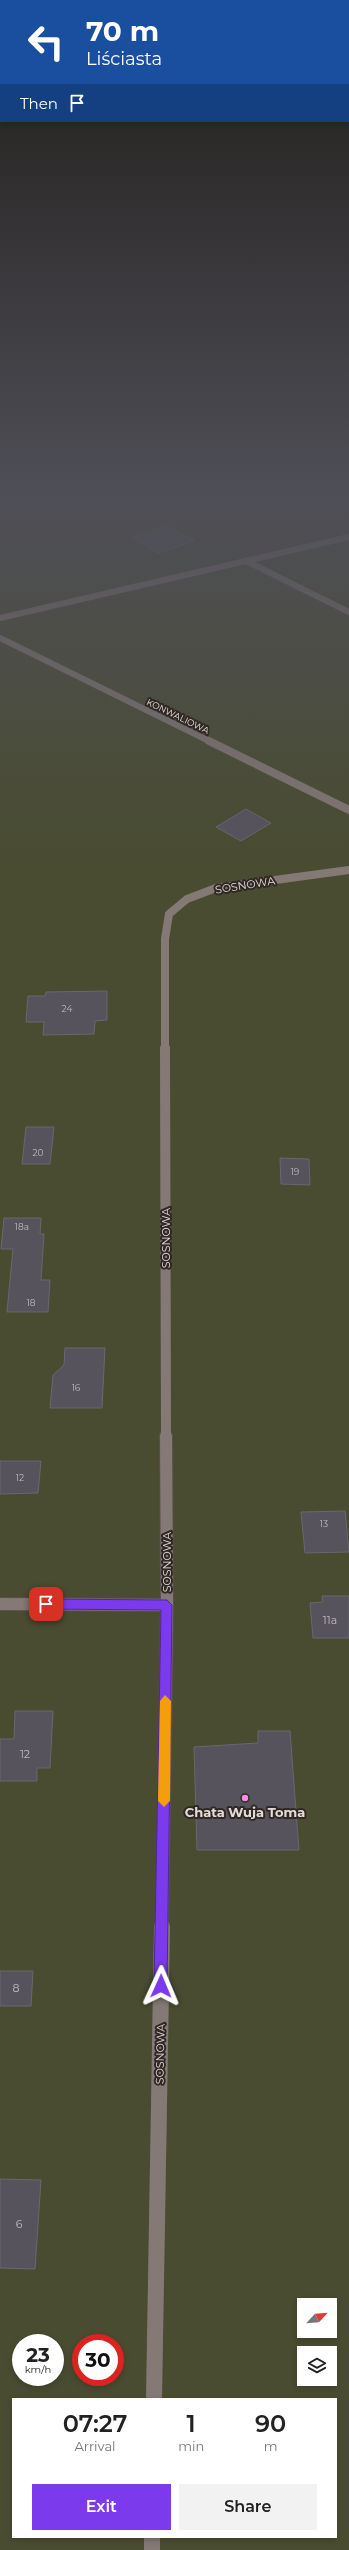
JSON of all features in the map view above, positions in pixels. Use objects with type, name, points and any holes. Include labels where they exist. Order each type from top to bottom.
[{"type":"street","name":"KONWALIOWA","points":[[0,638],[349,810]]},
{"type":"street","name":"SOSNOWA","points":[[154,2398],[167,1605],[165,938],[169,914],[187,899],[216,888],[349,870]]},
{"type":"street","points":[[0,1604],[167,1605]]},
{"type":"street","points":[[152,2538],[152,2550]]},
{"type":"green space","points":[[0,619],[349,619],[349,2550],[0,2550]]},
{"type":"building","points":[[246,809],[271,823],[241,841],[216,827]]},
{"type":"building","points":[[107,991],[107,1020],[95,1021],[94,1034],[43,1035],[44,1022],[26,1022],[28,996],[45,996],[46,992]]},
{"type":"building","points":[[26,1127],[54,1127],[50,1164],[22,1164]]},
{"type":"building","points":[[280,1158],[309,1159],[310,1185],[281,1184]]},
{"type":"building","points":[[4,1218],[41,1218],[40,1234],[44,1234],[41,1280],[50,1280],[48,1312],[7,1312],[13,1249],[1,1249]]},
{"type":"building","points":[[65,1348],[105,1348],[102,1408],[50,1408],[53,1375],[64,1365]]},
{"type":"building","points":[[0,1461],[41,1461],[38,1493],[0,1494]]},
{"type":"building","points":[[345,1511],[349,1552],[305,1553],[301,1512]]},
{"type":"building","points":[[322,1596],[349,1596],[349,1638],[313,1638],[310,1603],[323,1602]]},
{"type":"building","points":[[15,1711],[53,1711],[50,1768],[37,1768],[37,1781],[0,1781],[0,1739],[14,1739]]},
{"type":"building","name":"Chata Wuja Toma","points":[[258,1731],[290,1731],[299,1850],[197,1850],[194,1747],[258,1743]]},
{"type":"building","points":[[0,1971],[33,1971],[31,2006],[0,2006]]},
{"type":"building","points":[[0,2179],[41,2180],[35,2269],[0,2268]]},
{"type":"slow traffic","points":[[164,1801],[165,1701]]},
{"type":"place","name":"Chata Wuja Toma","points":[[245,1798]]},
{"type":"route","points":[[46,1604],[167,1605],[161,1986]]}]
